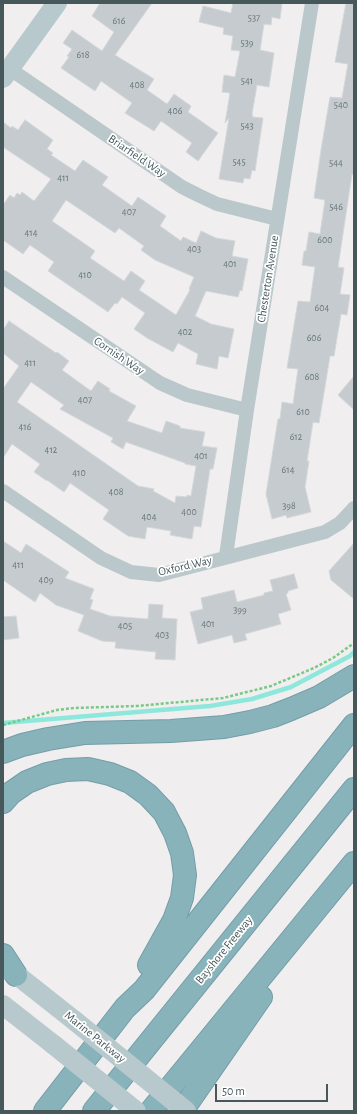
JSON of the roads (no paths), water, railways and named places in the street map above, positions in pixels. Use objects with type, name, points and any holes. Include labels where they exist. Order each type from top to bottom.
[{"type":"highway","points":[[3,752],[22,745],[48,739],[86,733],[171,731],[250,722],[273,716],[319,697],[354,676]]},
{"type":"highway","points":[[45,1111],[125,1008],[144,990],[354,725]]},
{"type":"highway","points":[[3,802],[11,793],[27,782],[47,774],[66,770],[88,769],[110,774],[130,782],[148,795],[164,812],[175,833],[182,854],[185,875],[182,898],[168,932],[136,985],[125,1008]]},
{"type":"highway","name":"Bayshore Freeway","points":[[94,1111],[354,789]]},
{"type":"highway","points":[[151,1111],[354,863]]},
{"type":"highway","points":[[182,1111],[354,863]]},
{"type":"highway","points":[[3,954],[9,970]]},
{"type":"main road","points":[[6,74],[57,3]]},
{"type":"main road","name":"Marine Parkway","points":[[9,970],[75,1021],[186,1111]]},
{"type":"main road","points":[[3,1005],[136,1111]]},
{"type":"street","name":"Chesterton Avenue","points":[[226,556],[247,410],[312,3]]},
{"type":"street","name":"Briarfield Way","points":[[6,74],[182,187],[217,204],[277,219]]},
{"type":"street","name":"Cornish Way","points":[[3,277],[160,384],[187,395],[247,410]]},
{"type":"street","name":"Oxford Way","points":[[3,491],[101,558],[130,572],[159,574],[325,532],[340,523],[354,508]]},
{"type":"waterway","points":[[3,723],[210,706],[252,699],[291,687],[350,656],[354,652]]}]
